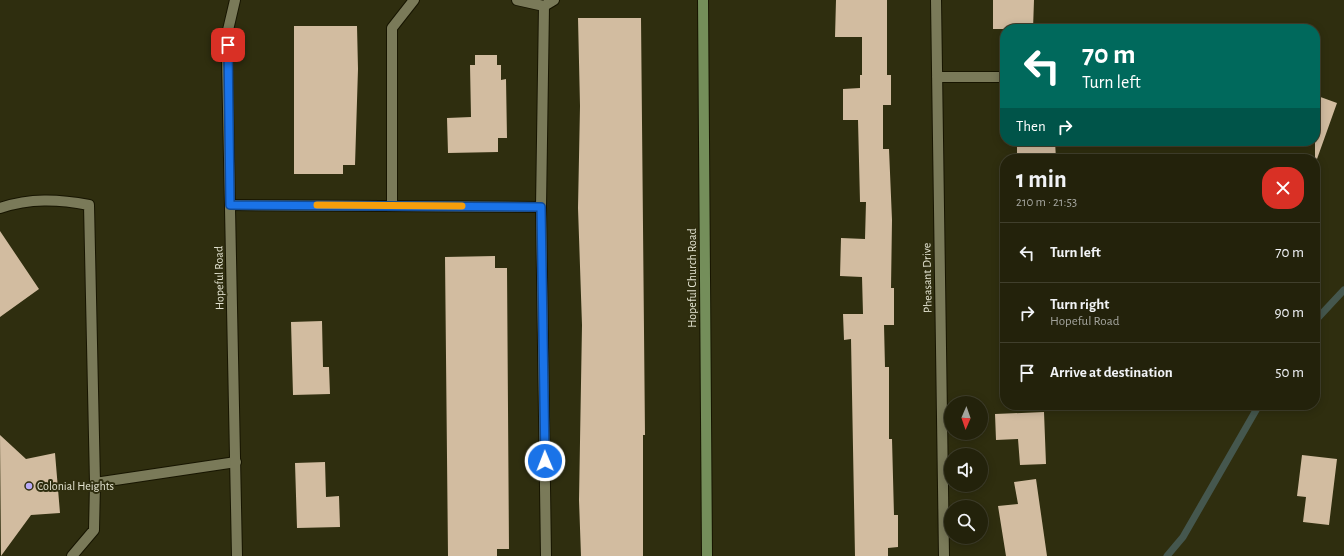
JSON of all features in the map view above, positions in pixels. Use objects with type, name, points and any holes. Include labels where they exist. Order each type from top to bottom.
[{"type":"main road","name":"Hopeful Church Road","points":[[703,0],[707,556]]},
{"type":"street","name":"Hopeful Road","points":[[235,0],[228,30],[227,59],[237,556]]},
{"type":"street","points":[[392,205],[392,28],[414,0]]},
{"type":"street","points":[[517,0],[544,6],[554,0]]},
{"type":"street","name":"Pheasant Drive","points":[[936,0],[944,556]]},
{"type":"street","points":[[544,6],[541,207],[546,556]]},
{"type":"street","points":[[937,77],[1000,77]]},
{"type":"street","points":[[0,208],[19,201],[61,200],[89,205],[95,483],[94,530],[72,556]]},
{"type":"street","points":[[230,205],[541,207]]},
{"type":"street","points":[[95,483],[236,462]]},
{"type":"building","points":[[836,0],[887,0],[887,75],[891,75],[891,105],[883,105],[883,149],[889,149],[892,220],[891,288],[894,288],[894,325],[884,325],[885,367],[889,367],[889,439],[892,439],[894,515],[898,515],[898,547],[888,548],[888,556],[855,556],[851,339],[844,340],[843,314],[863,314],[862,277],[840,276],[841,238],[865,239],[866,202],[860,202],[858,120],[843,120],[843,89],[860,88],[860,75],[862,75],[862,37],[835,37]]},
{"type":"building","points":[[993,0],[1034,0],[1033,24],[1000,24],[1000,29],[993,29]]},
{"type":"building","points":[[578,18],[641,18],[645,435],[643,435],[643,556],[581,556],[579,500],[582,325],[578,208],[580,106]]},
{"type":"building","points":[[294,26],[357,26],[358,69],[355,165],[343,165],[343,174],[294,174]]},
{"type":"building","points":[[475,55],[497,55],[497,65],[501,65],[501,80],[506,79],[507,138],[498,138],[498,152],[448,153],[447,118],[471,117],[470,65],[475,65]]},
{"type":"building","points":[[1320,97],[1337,103],[1319,154],[1315,154],[1315,146],[1320,146]]},
{"type":"building","points":[[1017,146],[1055,146],[1056,154],[1017,154]]},
{"type":"building","points":[[0,231],[39,289],[0,317]]},
{"type":"building","points":[[495,256],[495,268],[507,268],[509,549],[497,549],[497,556],[448,556],[445,257]]},
{"type":"building","points":[[322,321],[323,367],[329,367],[330,394],[293,395],[291,322]]},
{"type":"building","points":[[1044,412],[1046,464],[1020,465],[1018,439],[996,440],[995,414]]},
{"type":"building","name":"Colonial Heights","points":[[0,435],[26,459],[55,453],[60,513],[31,515],[1,556]]},
{"type":"building","points":[[1302,455],[1337,459],[1329,525],[1303,522],[1306,497],[1297,496]]},
{"type":"building","points":[[325,462],[326,497],[339,496],[340,527],[297,528],[295,463]]},
{"type":"building","points":[[1036,479],[1047,556],[1006,556],[998,506],[1018,504],[1014,482]]},
{"type":"waterway","points":[[1320,316],[1344,290]]},
{"type":"waterway","points":[[1167,556],[1183,537],[1256,410]]},
{"type":"slow traffic","points":[[317,205],[462,206]]},
{"type":"place","name":"Colonial Heights","points":[[29,486]]},
{"type":"route","points":[[228,45],[230,205],[541,207],[545,461]]}]
